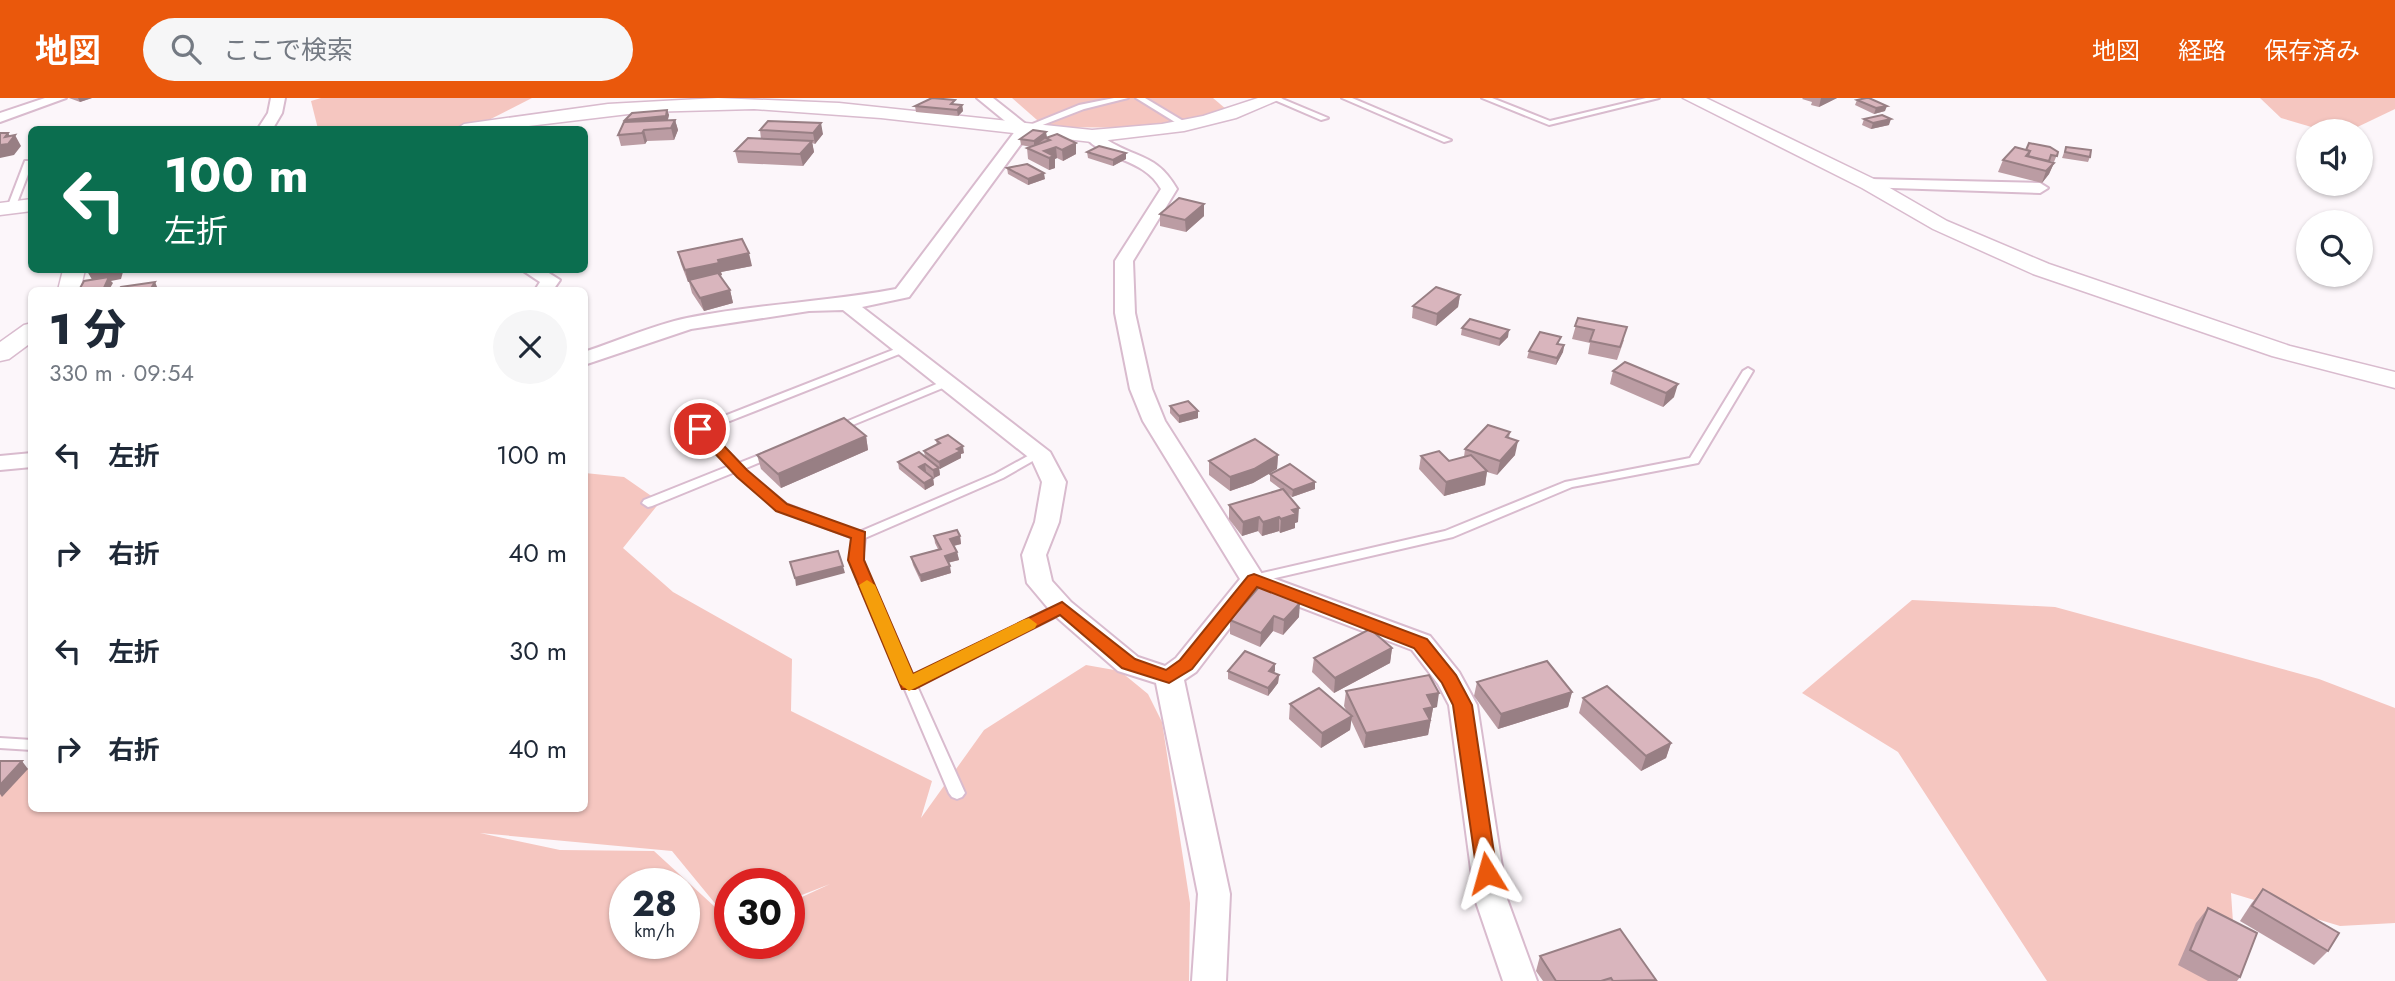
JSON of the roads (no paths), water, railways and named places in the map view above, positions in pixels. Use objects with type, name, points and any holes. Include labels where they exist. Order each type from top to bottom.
[{"type":"street","points":[[0,118],[59,98]]},
{"type":"street","points":[[984,98],[1024,129]]},
{"type":"street","points":[[487,126],[555,114],[699,104],[807,107],[1092,136],[1122,136],[1224,117],[1274,98]]},
{"type":"street","points":[[1692,98],[1869,184],[1940,225],[2041,269],[2281,351],[2395,380]]},
{"type":"street","points":[[267,126],[275,113],[272,99]]},
{"type":"street","points":[[588,358],[687,324],[809,305],[847,304],[902,293],[1024,129]]},
{"type":"street","points":[[1092,136],[1102,147],[1155,167],[1163,175],[1169,189],[1125,261],[1125,313],[1141,389],[1154,421],[1254,580],[1421,643],[1449,679],[1463,705],[1491,899],[1520,981]]},
{"type":"street","points":[[1869,184],[2040,188]]},
{"type":"street","points":[[537,273],[551,280],[546,287]]},
{"type":"street","points":[[847,304],[1039,454],[1054,482],[1047,522],[1034,555],[1040,583],[1062,608],[1128,664],[1169,677]]},
{"type":"street","points":[[0,354],[28,333]]},
{"type":"street","points":[[0,463],[28,460]]},
{"type":"street","points":[[1169,677],[1186,665],[1254,580]]},
{"type":"street","points":[[1169,677],[1214,894],[1209,981]]},
{"type":"lane","points":[[1024,129],[1082,107],[1124,98]]},
{"type":"lane","points":[[1140,98],[1186,125]]},
{"type":"lane","points":[[1274,98],[1324,118]]},
{"type":"lane","points":[[1346,98],[1447,140]]},
{"type":"lane","points":[[1486,98],[1549,123],[1655,98]]},
{"type":"lane","points":[[14,207],[28,163]]},
{"type":"lane","points":[[903,349],[700,429],[737,468],[782,507],[859,536],[999,476],[1039,454]]},
{"type":"lane","points":[[1254,580],[1449,534],[1569,484],[1694,461],[1748,371]]},
{"type":"lane","points":[[823,433],[946,383]]},
{"type":"lane","points":[[648,503],[786,448]]},
{"type":"lane","points":[[859,536],[856,560],[957,793]]},
{"type":"lane","points":[[909,684],[1062,608]]},
{"type":"lane","points":[[0,743],[28,745]]}]
